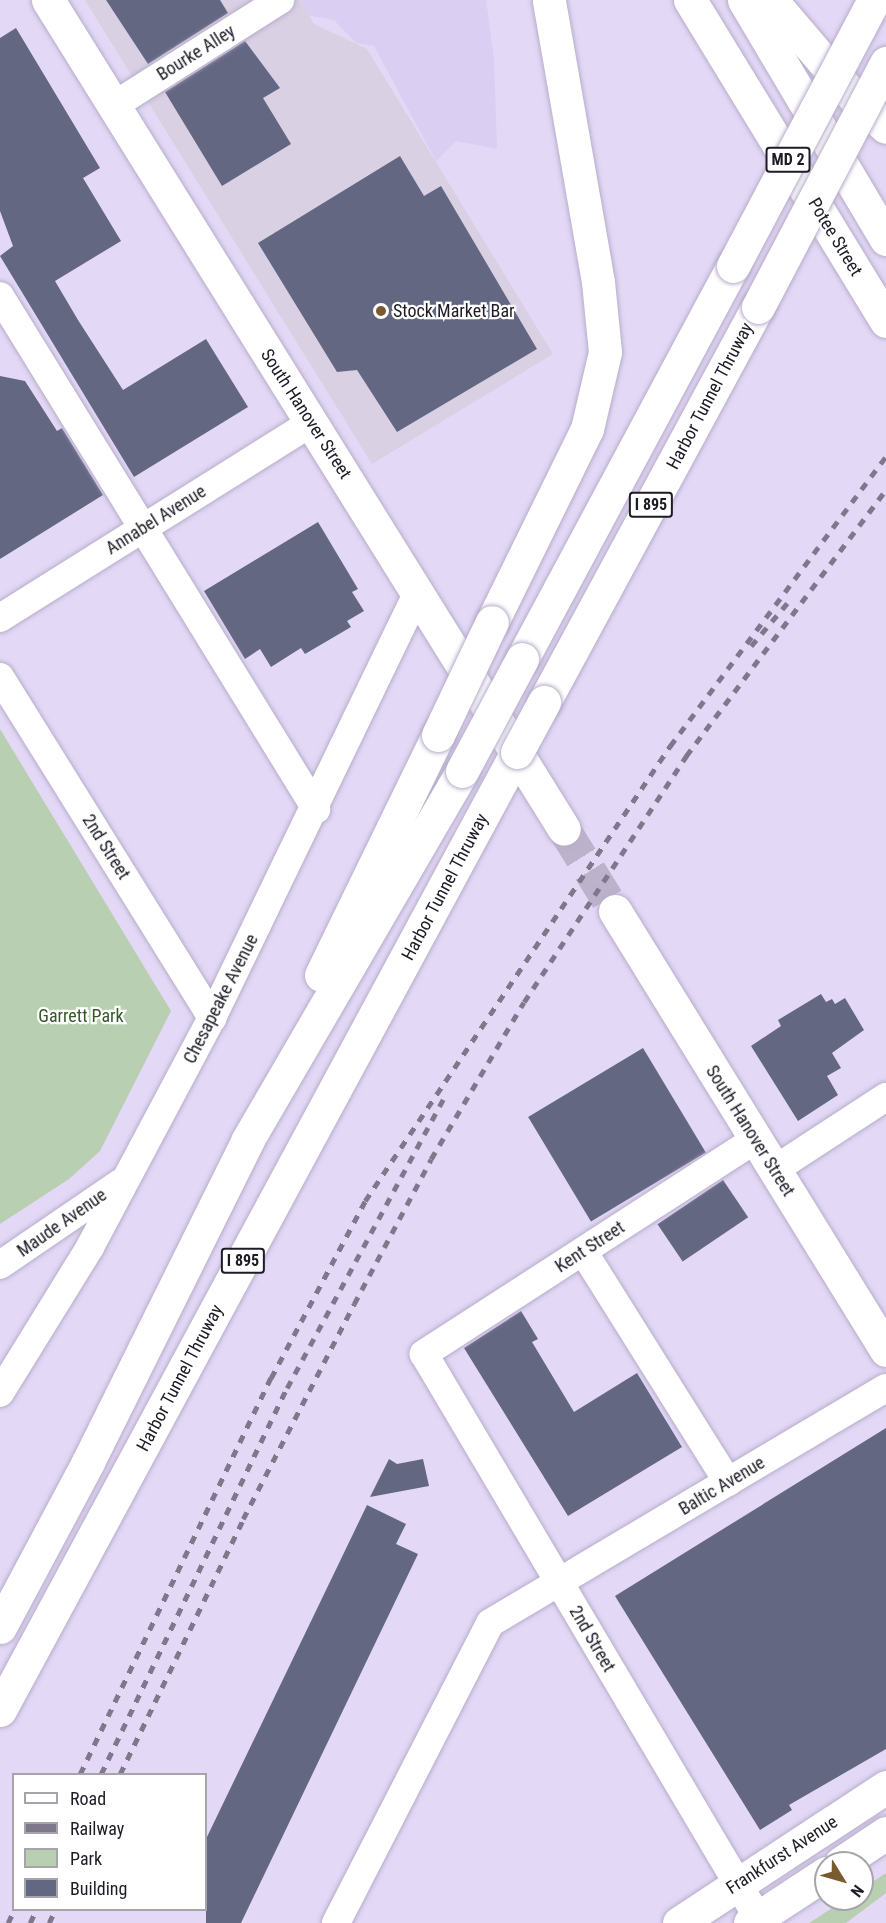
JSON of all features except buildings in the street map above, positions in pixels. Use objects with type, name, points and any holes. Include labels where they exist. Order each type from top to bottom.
[{"type":"main road","name":"South Hanover Street","points":[[48,0],[564,829]]},
{"type":"main road","points":[[247,1141],[291,1036],[587,429],[605,352],[549,0]]},
{"type":"main road","name":"Potee Street","points":[[690,0],[886,321]]},
{"type":"main road","name":"MD 2","points":[[744,0],[886,239]]},
{"type":"main road","points":[[771,0],[856,100],[886,127]]},
{"type":"main road","name":"I 895","points":[[0,1627],[247,1141],[462,771],[874,0]]},
{"type":"main road","name":"Harbor Tunnel Thruway","points":[[0,1710],[758,308],[886,63]]},
{"type":"main road","name":"South Hanover Street","points":[[615,911],[886,1350]]},
{"type":"main road","name":"Frankfurst Avenue","points":[[679,1923],[886,1787]]},
{"type":"main road","points":[[859,1851],[886,1833]]},
{"type":"main road","points":[[757,1921],[814,1881]]},
{"type":"street","name":"Bourke Alley","points":[[112,106],[280,0]]},
{"type":"street","points":[[0,296],[316,809]]},
{"type":"street","name":"Annabel Avenue","points":[[0,618],[312,422]]},
{"type":"street","name":"Chesapeake Avenue","points":[[0,1393],[90,1247],[212,1018],[316,809],[418,592]]},
{"type":"street","name":"2nd Street","points":[[0,677],[212,1018]]},
{"type":"street","points":[[774,1170],[886,1097]]},
{"type":"street","name":"Kent Street","points":[[424,1354],[756,1139]]},
{"type":"street","name":"Maude Avenue","points":[[0,1265],[124,1180]]},
{"type":"street","points":[[583,1251],[728,1482]]},
{"type":"street","name":"2nd Street","points":[[424,1354],[757,1921]]},
{"type":"street","name":"Baltic Avenue","points":[[336,1923],[490,1623],[886,1388]]},
{"type":"shaded area","points":[[85,0],[300,0],[314,24],[367,49],[553,354],[372,464]]},
{"type":"shaded area","points":[[301,0],[486,0],[494,59],[497,149],[456,141],[436,161],[374,46],[356,43],[334,20],[307,15]]},
{"type":"green space","name":"Garrett Park","points":[[0,729],[171,1011],[100,1151],[69,1179],[0,1224]]},
{"type":"green space","points":[[886,1873],[886,1893],[874,1902],[874,1881]]},
{"type":"green space","points":[[828,1911],[862,1911],[846,1923],[809,1923]]},
{"type":"tunnel","points":[[564,829],[615,911]]},
{"type":"railway","points":[[80,1773],[271,1378],[365,1201],[670,746],[886,456]]},
{"type":"railway","points":[[120,1773],[243,1519],[354,1304],[431,1159],[524,1002],[686,756],[886,490]]},
{"type":"railway","points":[[751,646],[788,602]]},
{"type":"railway","points":[[101,1773],[287,1388],[443,1100]]},
{"type":"railway","points":[[8,1923],[14,1911]]},
{"type":"railway","points":[[30,1923],[36,1911]]},
{"type":"railway","points":[[49,1923],[55,1911]]},
{"type":"place","name":"Stock Market Bar","points":[[381,311]]}]
